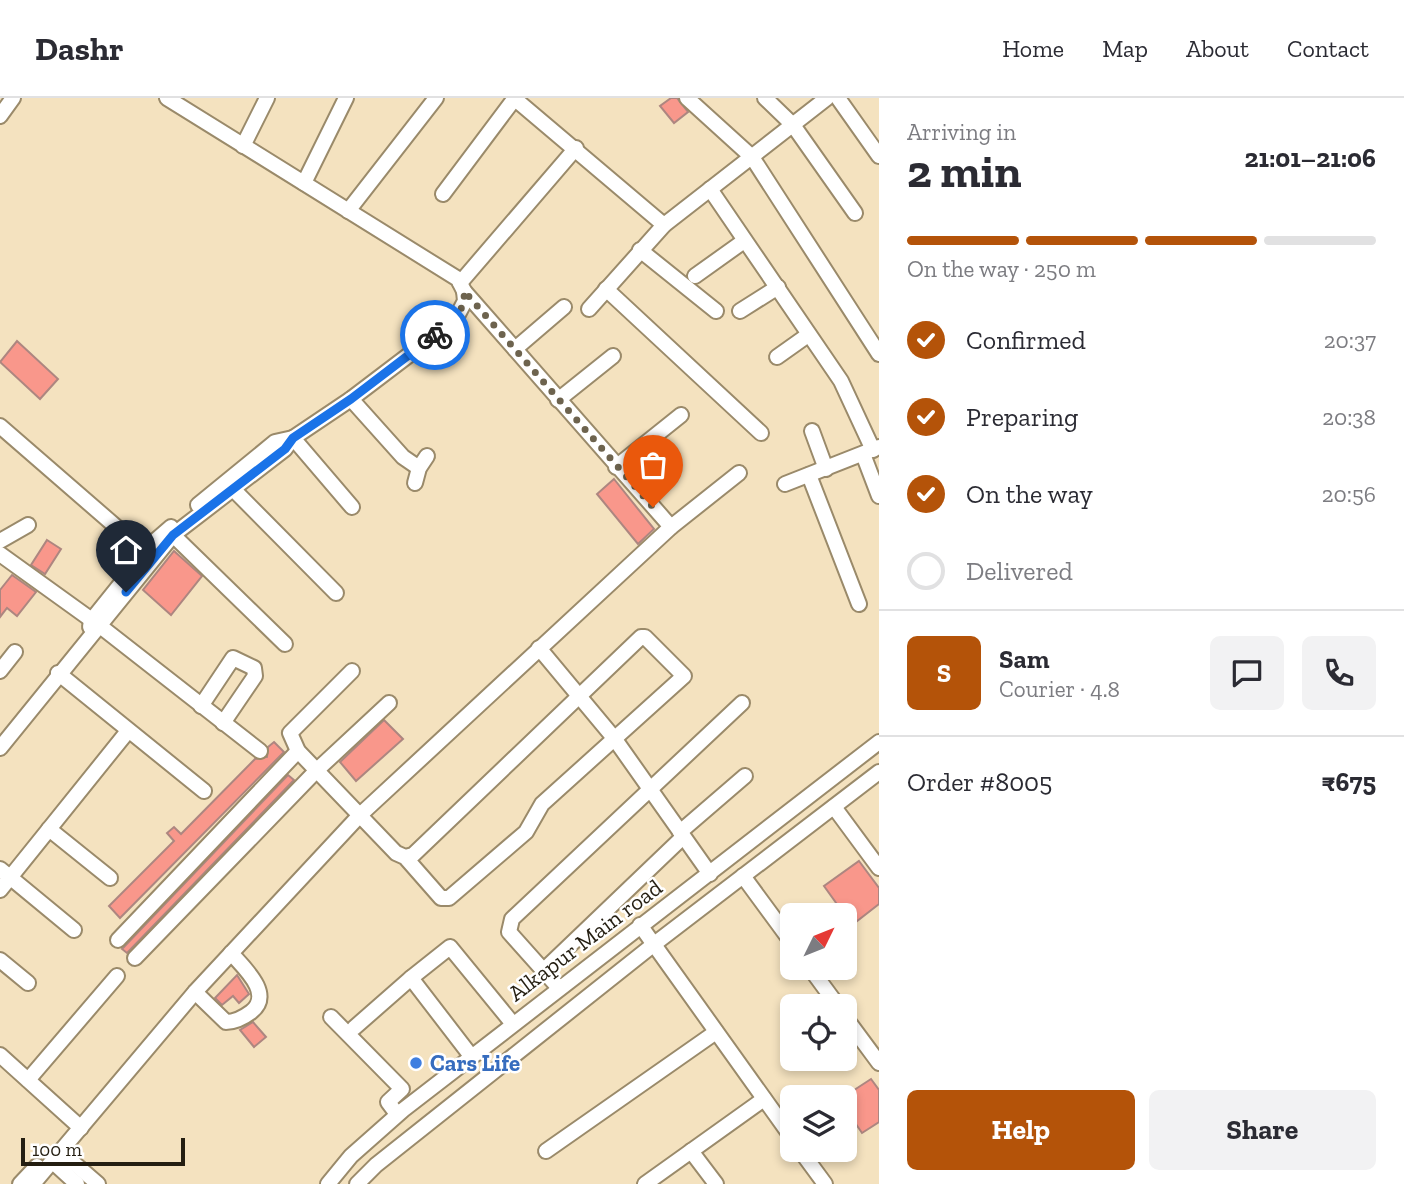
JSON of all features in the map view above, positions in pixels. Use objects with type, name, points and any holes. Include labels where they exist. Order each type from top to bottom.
[{"type":"street","points":[[0,116],[13,98]]},
{"type":"street","points":[[243,146],[267,98]]},
{"type":"street","points":[[304,183],[346,98]]},
{"type":"street","points":[[348,211],[436,98]]},
{"type":"street","points":[[687,98],[751,157],[879,354]]},
{"type":"street","points":[[765,98],[793,125],[855,213]]},
{"type":"street","points":[[589,309],[664,225],[827,98]]},
{"type":"street","points":[[838,98],[879,156]]},
{"type":"street","points":[[443,194],[515,99],[664,225]]},
{"type":"street","points":[[175,100],[243,146],[449,273],[671,527]]},
{"type":"street","points":[[462,287],[576,148]]},
{"type":"street","points":[[710,190],[841,381],[872,450],[879,496]]},
{"type":"street","points":[[695,276],[744,241]]},
{"type":"street","points":[[640,250],[716,311]]},
{"type":"street","points":[[0,748],[6,731],[88,637],[95,623],[149,555],[285,449],[293,438],[351,399],[455,320],[465,301],[462,287]]},
{"type":"street","points":[[740,311],[778,287]]},
{"type":"street","points":[[606,289],[761,433]]},
{"type":"street","points":[[514,349],[564,307]]},
{"type":"street","points":[[777,358],[808,335]]},
{"type":"street","points":[[558,400],[613,356]]},
{"type":"street","points":[[351,399],[403,457],[423,462],[415,483]]},
{"type":"street","points":[[616,467],[681,415]]},
{"type":"street","points":[[0,426],[149,555]]},
{"type":"street","points":[[812,431],[826,469]]},
{"type":"street","points":[[293,438],[352,507]]},
{"type":"street","points":[[149,555],[156,540],[275,442],[293,438]]},
{"type":"street","points":[[785,484],[872,450]]},
{"type":"street","points":[[20,1184],[78,1126],[195,992],[359,815],[671,527],[738,474]]},
{"type":"street","points":[[809,475],[859,604]]},
{"type":"street","points":[[233,489],[336,593]]},
{"type":"street","points":[[0,541],[29,525]]},
{"type":"street","points":[[173,535],[285,644]]},
{"type":"street","points":[[0,554],[95,623],[260,751]]},
{"type":"street","points":[[352,671],[293,727],[290,733],[298,751],[396,853],[405,857],[446,900],[526,832],[542,804],[684,676],[645,637],[641,637],[413,855],[405,857]]},
{"type":"street","points":[[539,648],[614,738],[710,874]]},
{"type":"street","points":[[0,671],[15,652]]},
{"type":"street","points":[[201,706],[233,658],[254,668],[255,677],[223,723]]},
{"type":"street","points":[[58,673],[204,790]]},
{"type":"street","points":[[135,958],[317,770],[390,703]]},
{"type":"street","points":[[559,988],[509,932],[509,924],[741,703]]},
{"type":"street","points":[[0,890],[5,873],[49,829],[128,731]]},
{"type":"street","name":"Alkapur Main road","points":[[328,1184],[397,1114],[879,742]]},
{"type":"street","points":[[118,940],[298,751]]},
{"type":"street","name":"Alkapur Main road","points":[[358,1183],[653,944],[879,772]]},
{"type":"street","points":[[544,970],[681,834],[745,776]]},
{"type":"street","points":[[834,807],[879,868]]},
{"type":"street","points":[[49,829],[110,878]]},
{"type":"street","points":[[5,873],[74,930]]},
{"type":"street","points":[[743,876],[780,926]]},
{"type":"street","points":[[640,925],[780,1121]]},
{"type":"street","points":[[354,1028],[450,947],[513,1024]]},
{"type":"street","points":[[195,992],[226,1022],[234,1022],[256,1008],[260,1000],[259,989],[231,953]]},
{"type":"street","points":[[0,960],[28,983]]},
{"type":"street","points":[[28,1080],[117,976]]},
{"type":"street","points":[[411,978],[471,1056]]},
{"type":"street","points":[[331,1017],[402,1089],[388,1102],[397,1114]]},
{"type":"street","points":[[546,1151],[716,1032]]},
{"type":"street","points":[[857,1033],[879,1063]]},
{"type":"street","points":[[0,1055],[78,1126]]},
{"type":"street","points":[[645,1184],[764,1099]]},
{"type":"street","points":[[33,1184],[57,1157],[78,1126]]},
{"type":"street","points":[[691,1151],[716,1184]]},
{"type":"street","points":[[57,1157],[77,1184]]},
{"type":"street","points":[[57,1157],[98,1184]]},
{"type":"street","points":[[809,1162],[825,1184]]},
{"type":"street","points":[[342,1167],[358,1183]]},
{"type":"building","points":[[671,98],[677,98],[688,112],[674,123],[660,106]]},
{"type":"building","points":[[17,341],[58,379],[40,399],[0,362]]},
{"type":"building","points":[[614,479],[654,529],[638,544],[597,494]]},
{"type":"building","points":[[47,540],[61,549],[45,574],[31,565]]},
{"type":"building","points":[[174,551],[202,576],[171,615],[143,590]]},
{"type":"building","points":[[12,575],[36,592],[17,616],[7,608],[0,617],[0,590]]},
{"type":"building","points":[[384,720],[403,739],[356,781],[340,762]]},
{"type":"building","points":[[274,742],[284,752],[120,918],[109,906],[174,841],[167,833],[174,827],[181,834],[255,759],[267,757],[268,747]]},
{"type":"building","points":[[288,775],[294,780],[127,953],[122,949]]},
{"type":"building","points":[[859,861],[879,888],[879,904],[858,920],[858,903],[836,903],[824,886]]},
{"type":"building","points":[[237,975],[249,994],[239,1003],[233,996],[222,1005],[215,998]]},
{"type":"building","points":[[253,1022],[266,1037],[254,1047],[240,1030]]},
{"type":"building","points":[[871,1079],[879,1090],[879,1122],[862,1133],[857,1126],[857,1088]]},
{"type":"way so far","points":[[435,335],[455,320],[465,301],[464,291],[653,507]]},
{"type":"place","name":"Cars Life","points":[[416,1063]]},
{"type":"route","points":[[126,592],[173,535],[285,449],[293,438],[351,399],[435,335]]}]
